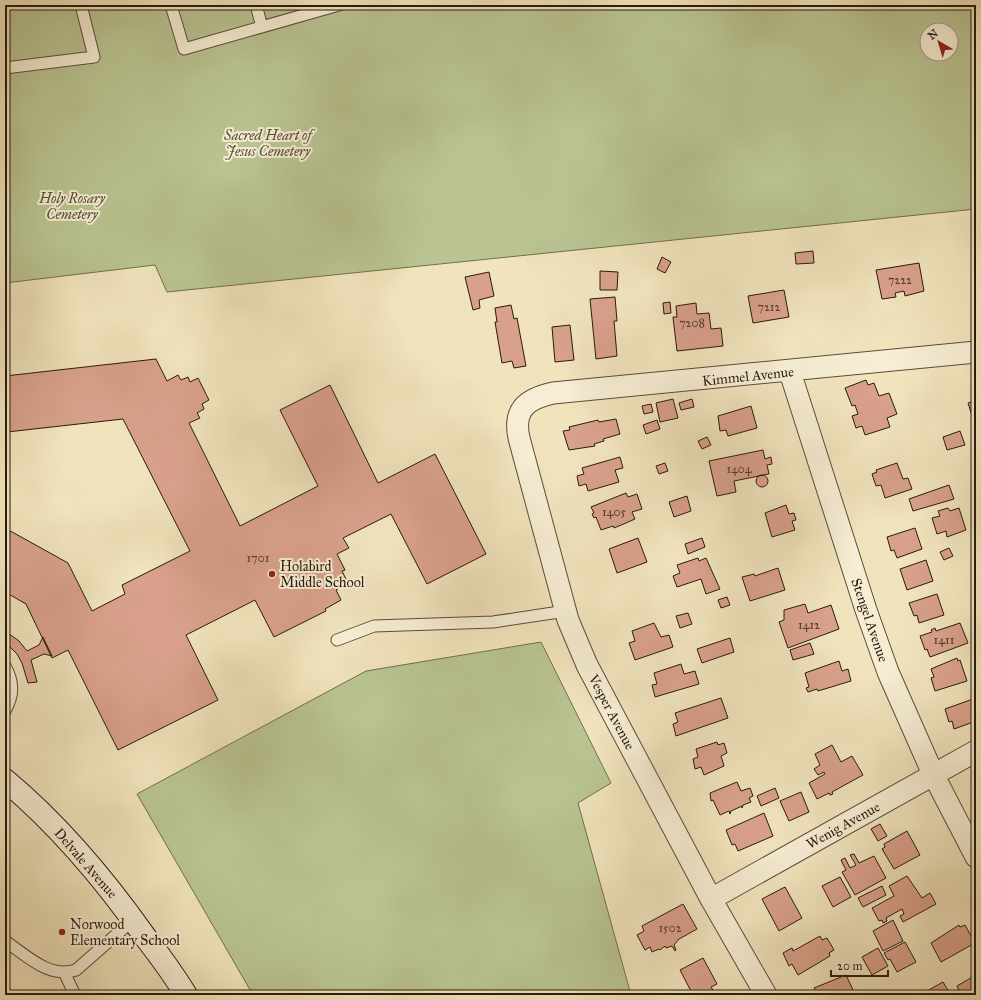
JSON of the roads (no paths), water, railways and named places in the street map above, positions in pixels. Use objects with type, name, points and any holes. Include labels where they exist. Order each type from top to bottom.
[{"type":"street","name":"Kimmel Avenue","points":[[523,408],[541,396],[553,393],[790,372],[976,352]]},
{"type":"street","name":"Stengel Avenue","points":[[790,372],[888,672],[933,774],[976,857]]},
{"type":"street","name":"Vesper Avenue","points":[[523,408],[519,413],[517,427],[566,611],[587,665],[711,898],[766,995]]},
{"type":"street","name":"Wenig Avenue","points":[[711,898],[976,751]]},
{"type":"street","name":"Delvale Avenue","points":[[5,780],[28,799],[100,876],[133,920],[183,994]]},
{"type":"lane","points":[[5,68],[94,57],[81,5]]},
{"type":"lane","points":[[171,5],[184,49],[339,5]]},
{"type":"lane","points":[[256,5],[262,27]]},
{"type":"lane","points":[[337,640],[374,626],[493,622],[566,611]]},
{"type":"lane","points":[[5,666],[10,675],[12,686],[11,699],[5,711]]},
{"type":"lane","points":[[5,941],[46,968],[55,972],[66,974],[76,970],[133,920]]},
{"type":"lane","points":[[66,974],[75,995]]},
{"type":"place","name":"Holabird Middle School","points":[[272,574]]},
{"type":"place","name":"Norwood Elementary School","points":[[62,932]]},
{"type":"park label","name":"Sacred Heart of Jesus Cemetery","points":[[268,144]]},
{"type":"park label","name":"Holy Rosary Cemetery","points":[[72,206]]}]
